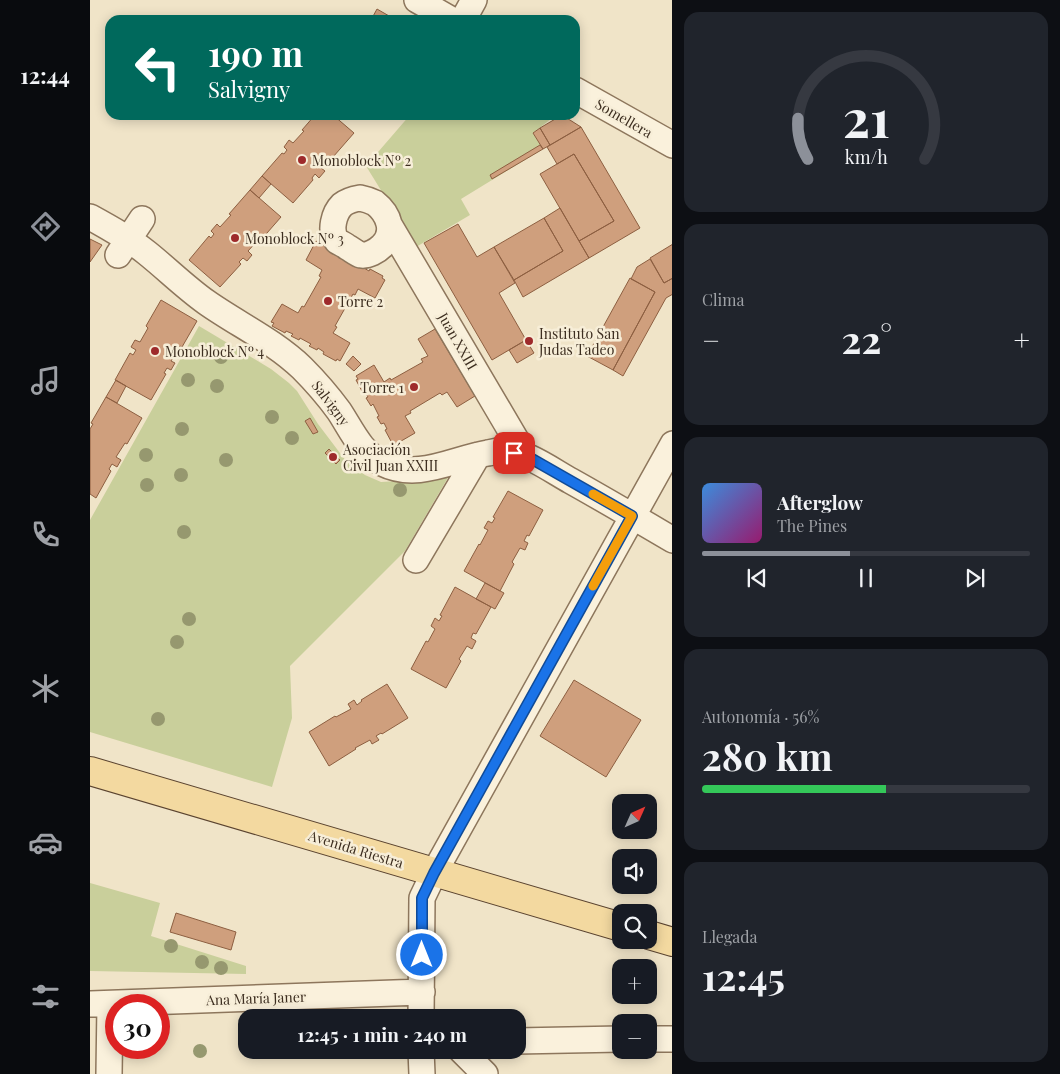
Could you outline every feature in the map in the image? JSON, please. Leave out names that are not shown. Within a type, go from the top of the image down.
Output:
[{"type":"main road","name":"Avenida Riestra","points":[[90,771],[612,924]]},
{"type":"main road","points":[[657,937],[672,942]]},
{"type":"street","points":[[417,0],[443,15]]},
{"type":"street","points":[[466,15],[474,0]]},
{"type":"street","name":"Somellera","points":[[580,93],[672,145]]},
{"type":"street","points":[[370,254],[385,244],[390,226],[384,213],[374,203],[360,198],[351,200],[343,205],[337,213],[334,222],[337,240],[360,255],[383,256],[398,261],[420,278]]},
{"type":"street","name":"Salvigny","points":[[90,217],[123,247],[147,253],[206,302],[278,349],[300,366],[322,389],[360,444],[380,462],[398,469],[414,471],[478,455],[503,451],[525,455],[672,540]]},
{"type":"street","points":[[123,247],[142,219]]},
{"type":"street","name":"Juan XXIII","points":[[390,226],[525,455]]},
{"type":"street","points":[[422,1009],[422,898],[434,873],[672,444]]},
{"type":"street","points":[[416,560],[478,455]]},
{"type":"street","name":"Ana María Janer","points":[[100,1004],[422,992]]},
{"type":"street","points":[[100,1004],[109,1074]]},
{"type":"street","points":[[526,1041],[612,1039]]},
{"type":"street","points":[[657,1039],[672,1039]]},
{"type":"street","points":[[421,1059],[422,1074]]},
{"type":"street","points":[[470,1059],[485,1074]]},
{"type":"green space","points":[[406,120],[550,120],[533,133],[543,149],[461,199],[470,215],[416,247],[366,166]]},
{"type":"green space","points":[[199,326],[271,369],[289,383],[297,391],[318,424],[346,461],[365,475],[381,482],[414,480],[453,469],[405,551],[290,666],[292,718],[272,787],[90,732],[90,520]]},
{"type":"green space","points":[[90,883],[160,903],[151,936],[246,966],[246,974],[90,971]]},
{"type":"building","points":[[377,9],[387,15],[374,15]]},
{"type":"building","name":"Monoblock Nº 2","points":[[311,120],[339,120],[354,133],[321,168],[325,171],[319,178],[315,174],[312,178],[313,180],[293,203],[262,176],[282,153],[284,154],[287,150],[284,147],[289,140],[293,143],[304,131],[302,130]]},
{"type":"building","points":[[554,120],[570,120],[581,127],[550,145],[540,128]]},
{"type":"building","points":[[581,127],[640,228],[589,258],[579,241],[614,221],[574,154],[557,164],[547,147]]},
{"type":"building","points":[[540,128],[550,145],[543,149],[533,133]]},
{"type":"building","points":[[540,145],[543,149],[492,179],[490,175]]},
{"type":"building","points":[[574,154],[614,221],[579,241],[540,174]]},
{"type":"building","points":[[262,176],[271,184],[259,198],[250,190]]},
{"type":"building","name":"Monoblock Nº 3","points":[[250,190],[281,217],[260,241],[259,239],[248,251],[252,255],[247,261],[243,258],[239,262],[241,264],[220,287],[189,260],[209,236],[211,238],[214,234],[211,231],[217,224],[220,227]]},
{"type":"building","points":[[560,208],[589,258],[523,297],[514,280],[563,251],[544,218]]},
{"type":"building","points":[[544,218],[563,251],[514,280],[494,247]]},
{"type":"building","points":[[458,224],[477,257],[494,247],[515,283],[499,293],[526,340],[492,360],[424,243]]},
{"type":"building","points":[[90,239],[102,245],[90,262]]},
{"type":"building","name":"Torre 2","points":[[316,241],[319,243],[320,241],[365,266],[364,268],[369,271],[370,269],[383,276],[382,278],[385,280],[375,298],[358,289],[355,295],[353,294],[335,326],[337,327],[333,333],[350,343],[340,361],[337,359],[336,361],[323,354],[324,352],[318,348],[317,350],[309,346],[311,344],[300,338],[299,340],[291,336],[293,334],[286,331],[285,333],[272,326],[274,323],[271,322],[282,304],[298,313],[302,306],[304,307],[321,277],[319,276],[322,270],[306,260]]},
{"type":"building","points":[[672,245],[672,279],[664,283],[650,258]]},
{"type":"building","points":[[650,259],[664,283],[672,279],[672,295],[666,298],[623,376],[613,370],[655,292],[631,279],[637,267]]},
{"type":"building","points":[[630,278],[655,292],[613,370],[587,356]]},
{"type":"building","name":"Monoblock Nº 4","points":[[161,300],[197,321],[182,347],[180,346],[171,361],[175,363],[171,370],[167,368],[164,373],[166,374],[151,400],[115,380],[130,353],[133,355],[136,350],[131,347],[135,340],[140,342],[148,328],[146,326]]},
{"type":"building","name":"Torre 1","points":[[435,329],[475,396],[457,407],[447,392],[442,395],[440,393],[405,416],[415,433],[396,444],[394,441],[392,443],[385,430],[387,429],[384,423],[381,424],[373,404],[371,406],[366,398],[368,397],[365,392],[363,393],[356,380],[358,379],[356,376],[374,365],[384,382],[423,362],[421,359],[428,356],[418,339]]},
{"type":"building","points":[[526,340],[534,353],[517,363],[509,350]]},
{"type":"building","points":[[353,356],[361,364],[354,371],[346,364]]},
{"type":"building","points":[[116,380],[126,386],[117,403],[106,397]]},
{"type":"building","points":[[106,397],[142,418],[127,444],[125,443],[116,457],[121,460],[117,467],[112,464],[109,469],[111,471],[96,498],[90,494],[90,429],[93,424],[91,423]]},
{"type":"building","name":"Asociación Civil Juan XXIII","points":[[310,418],[318,432],[313,434],[305,421]]},
{"type":"building","name":"Asociación Civil Juan XXIII","points":[[329,449],[340,460],[336,464],[325,453]]},
{"type":"building","points":[[508,491],[543,510],[529,536],[527,535],[524,541],[528,543],[525,550],[520,548],[512,562],[514,564],[500,591],[464,571],[488,530],[484,528],[488,521],[492,523],[495,518],[493,517]]},
{"type":"building","points":[[485,583],[504,593],[495,609],[476,599]]},
{"type":"building","points":[[455,587],[491,607],[476,634],[473,633],[471,638],[476,641],[472,649],[467,646],[446,688],[411,669],[426,641],[428,642],[435,629],[431,626],[435,618],[439,621],[442,616],[440,615]]},
{"type":"building","points":[[574,680],[641,720],[606,777],[540,736]]},
{"type":"building","points":[[387,684],[408,718],[376,736],[379,740],[372,744],[370,740],[329,766],[309,732],[335,716],[351,709],[348,704],[354,700],[357,705],[361,700]]},
{"type":"building","points":[[176,913],[236,932],[231,950],[170,932]]},
{"type":"slow traffic","points":[[593,494],[632,516],[593,586]]},
{"type":"place","name":"Monoblock Nº 2","points":[[302,160]]},
{"type":"place","name":"Monoblock Nº 3","points":[[235,238]]},
{"type":"place","name":"Torre 2","points":[[328,301]]},
{"type":"place","name":"Instituto San Judas Tadeo","points":[[529,341]]},
{"type":"place","name":"Monoblock Nº 4","points":[[155,351]]},
{"type":"place","name":"Torre 1","points":[[414,387]]},
{"type":"place","name":"Asociación Civil Juan XXIII","points":[[333,457]]},
{"type":"route","points":[[422,955],[422,898],[434,873],[632,516],[525,455],[514,453]]}]
